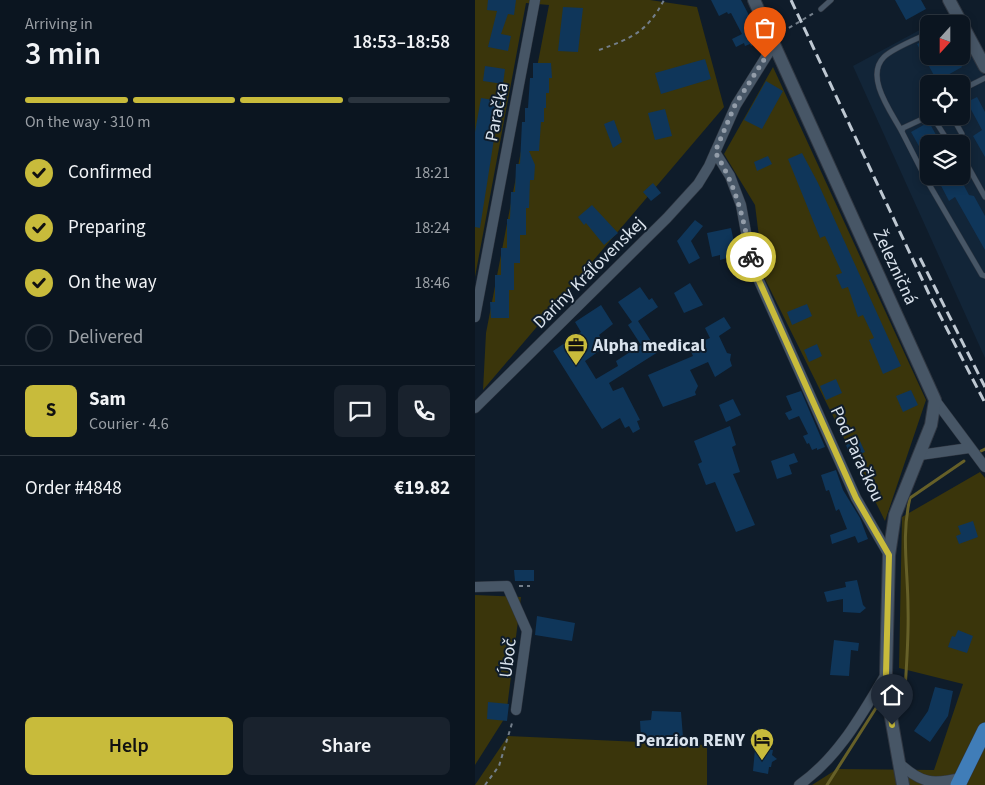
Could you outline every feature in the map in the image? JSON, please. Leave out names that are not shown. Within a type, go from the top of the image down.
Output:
[{"type":"main road","points":[[961,781],[985,730]]},
{"type":"street","name":"Paračka","points":[[475,317],[535,0]]},
{"type":"street","name":"Železničná","points":[[754,0],[935,400]]},
{"type":"street","points":[[949,0],[985,67]]},
{"type":"street","name":"Dariny Kráľovenskej","points":[[475,408],[667,218],[698,184],[715,152],[735,105],[773,41]]},
{"type":"street","name":"Pod Paračkou","points":[[715,152],[730,176],[741,205],[752,265],[856,498],[889,555]]},
{"type":"street","points":[[935,400],[985,467]]},
{"type":"street","points":[[903,785],[886,674],[889,555],[895,514],[931,425],[935,400]]},
{"type":"street","points":[[920,455],[969,448]]},
{"type":"street","name":"Úboč","points":[[475,586],[507,586],[527,631],[516,710]]},
{"type":"street","points":[[799,785],[825,764],[855,726],[886,674]]},
{"type":"street","points":[[898,762],[915,778],[931,785],[961,781]]},
{"type":"lane","points":[[821,9],[831,0]]},
{"type":"lane","points":[[920,38],[885,56],[879,65],[879,88],[935,195],[982,275],[985,276]]},
{"type":"lane","points":[[970,86],[985,78]]},
{"type":"lane","points":[[902,132],[903,128],[920,120]]},
{"type":"lane","points":[[970,170],[985,196]]},
{"type":"path","points":[[599,50],[632,38],[655,18],[664,0]]},
{"type":"path","points":[[773,41],[821,9]]},
{"type":"path","points":[[485,785],[499,766],[516,710]]},
{"type":"shaded area","points":[[475,0],[650,0],[697,7],[724,107],[483,390],[486,333],[549,5],[526,3],[475,277]]},
{"type":"shaded area","points":[[920,30],[920,65],[970,65],[970,50],[985,77],[985,358],[853,66]]},
{"type":"shaded area","points":[[773,67],[926,400],[885,521],[764,277],[755,205],[724,154]]},
{"type":"shaded area","points":[[980,472],[985,478],[985,785],[812,785],[837,769],[934,770],[963,684],[899,668],[902,517]]},
{"type":"shaded area","points":[[475,595],[521,597],[506,716],[475,765]]},
{"type":"shaded area","points":[[508,736],[707,745],[707,785],[475,785]]},
{"type":"building","points":[[488,0],[516,0],[514,15],[508,14],[501,34],[511,36],[508,51],[488,47],[497,11],[487,10]]},
{"type":"building","points":[[711,0],[741,0],[762,40],[751,46],[750,44],[745,46],[744,43],[736,47],[732,39],[742,34],[731,13],[728,14],[727,12],[719,16]]},
{"type":"building","points":[[895,0],[921,0],[926,9],[906,20]]},
{"type":"building","points":[[563,7],[583,8],[578,52],[558,51]]},
{"type":"building","points":[[705,59],[711,79],[661,94],[655,73]]},
{"type":"building","points":[[533,63],[551,63],[552,78],[549,78],[549,93],[546,93],[546,108],[544,108],[544,122],[541,122],[539,151],[529,151],[535,165],[534,180],[530,180],[529,208],[526,208],[526,235],[520,235],[520,263],[514,263],[514,290],[509,290],[509,318],[491,318],[490,302],[495,302],[495,275],[501,275],[501,248],[507,248],[507,219],[510,219],[511,192],[515,192],[516,164],[520,164],[522,122],[525,122],[525,108],[528,108],[530,78],[533,78]]},
{"type":"building","points":[[928,65],[961,65],[962,67],[948,75],[934,75]]},
{"type":"building","points":[[485,66],[505,69],[503,84],[483,81]]},
{"type":"building","points":[[766,81],[783,91],[762,129],[744,120]]},
{"type":"building","points":[[977,97],[985,112],[985,157],[973,136],[982,130],[970,108],[970,100]]},
{"type":"building","points":[[481,98],[500,101],[480,228],[475,227],[475,132]]},
{"type":"building","points":[[665,109],[672,136],[655,140],[648,113]]},
{"type":"building","points":[[614,120],[622,142],[613,148],[604,124]]},
{"type":"building","points":[[924,125],[931,125],[936,135],[920,135],[920,148],[911,132]]},
{"type":"building","points":[[802,153],[818,183],[901,366],[883,374],[869,340],[874,338],[863,315],[858,317],[848,287],[842,289],[836,275],[842,273],[825,236],[820,238],[788,159]]},
{"type":"building","points":[[768,156],[772,164],[757,171],[754,162]]},
{"type":"building","points":[[653,183],[661,193],[651,201],[643,192]]},
{"type":"building","points":[[941,185],[964,185],[969,195],[974,196],[985,216],[985,250],[955,197],[949,201]]},
{"type":"building","points":[[592,205],[618,233],[604,245],[586,223],[584,225],[578,217]]},
{"type":"building","points":[[695,220],[703,226],[691,241],[700,258],[689,264],[677,241]]},
{"type":"building","points":[[731,228],[736,252],[739,252],[743,266],[729,269],[727,258],[720,260],[720,255],[712,257],[707,233]]},
{"type":"building","points":[[690,283],[703,305],[684,313],[674,293]]},
{"type":"building","points":[[640,287],[649,300],[652,298],[658,307],[638,321],[658,352],[609,383],[613,391],[623,387],[640,420],[637,421],[640,429],[633,433],[629,426],[625,428],[620,418],[602,429],[553,351],[581,332],[575,322],[601,305],[613,324],[599,335],[606,346],[585,361],[596,379],[618,366],[616,361],[641,345],[628,325],[632,322],[618,302]]},
{"type":"building","points":[[807,304],[812,316],[792,325],[787,312]]},
{"type":"building","points":[[724,317],[731,328],[719,336],[727,353],[731,354],[732,366],[715,377],[708,362],[690,370],[698,386],[695,392],[696,395],[663,407],[648,375],[693,356],[689,347],[710,338],[705,328]]},
{"type":"building","points":[[817,344],[822,356],[809,362],[804,350]]},
{"type":"building","points":[[836,379],[842,393],[826,400],[820,386]]},
{"type":"building","points":[[911,390],[918,405],[903,412],[896,396]]},
{"type":"building","points":[[801,391],[825,447],[817,450],[817,448],[812,450],[809,443],[807,444],[803,436],[808,434],[799,416],[789,420],[785,413],[792,410],[786,396]]},
{"type":"building","points":[[733,399],[741,415],[726,422],[719,405]]},
{"type":"building","points":[[730,426],[736,445],[732,447],[740,472],[733,474],[755,525],[736,532],[715,482],[706,485],[698,464],[702,462],[694,441]]},
{"type":"building","points":[[859,439],[865,452],[851,458],[846,445]]},
{"type":"building","points":[[794,453],[798,462],[789,465],[792,474],[777,479],[771,461]]},
{"type":"building","points":[[836,470],[843,490],[860,518],[868,539],[858,543],[855,536],[832,544],[830,535],[847,529],[839,509],[836,511],[829,490],[826,491],[821,475]]},
{"type":"building","points":[[973,521],[978,537],[959,544],[956,536],[961,534],[958,526]]},
{"type":"building","points":[[514,570],[534,570],[534,581],[515,581]]},
{"type":"building","points":[[857,580],[863,605],[866,608],[860,613],[843,612],[843,599],[827,602],[824,592],[846,587],[845,582]]},
{"type":"building","points":[[537,616],[575,623],[572,641],[535,635]]},
{"type":"building","points":[[958,630],[973,636],[967,653],[948,647],[952,636],[955,637]]},
{"type":"building","points":[[834,640],[859,643],[858,651],[851,650],[849,676],[830,675]]},
{"type":"building","points":[[935,687],[953,691],[948,716],[930,742],[914,731],[928,711]]},
{"type":"building","points":[[488,702],[509,704],[507,721],[487,719]]},
{"type":"building","points":[[652,711],[681,712],[683,737],[641,737],[640,721],[651,720]]},
{"type":"building","points":[[755,749],[773,750],[772,755],[777,759],[769,767],[768,774],[753,771]]},
{"type":"waterway","points":[[981,451],[985,449]]},
{"type":"waterway","points":[[893,705],[904,704],[908,620],[905,539],[910,498],[964,461]]},
{"type":"waterway","points":[[827,785],[876,708],[886,706]]},
{"type":"railway","points":[[791,0],[929,294],[985,403]]},
{"type":"railway","points":[[920,258],[985,387]]},
{"type":"way so far","points":[[751,257],[741,205],[730,176],[715,152],[735,105],[765,58]]},
{"type":"place","name":"Alpha medical","points":[[576,366]]},
{"type":"place","name":"Penzion RENY","points":[[762,761]]},
{"type":"route","points":[[751,257],[752,265],[856,498],[889,555],[886,674],[892,725]]}]
